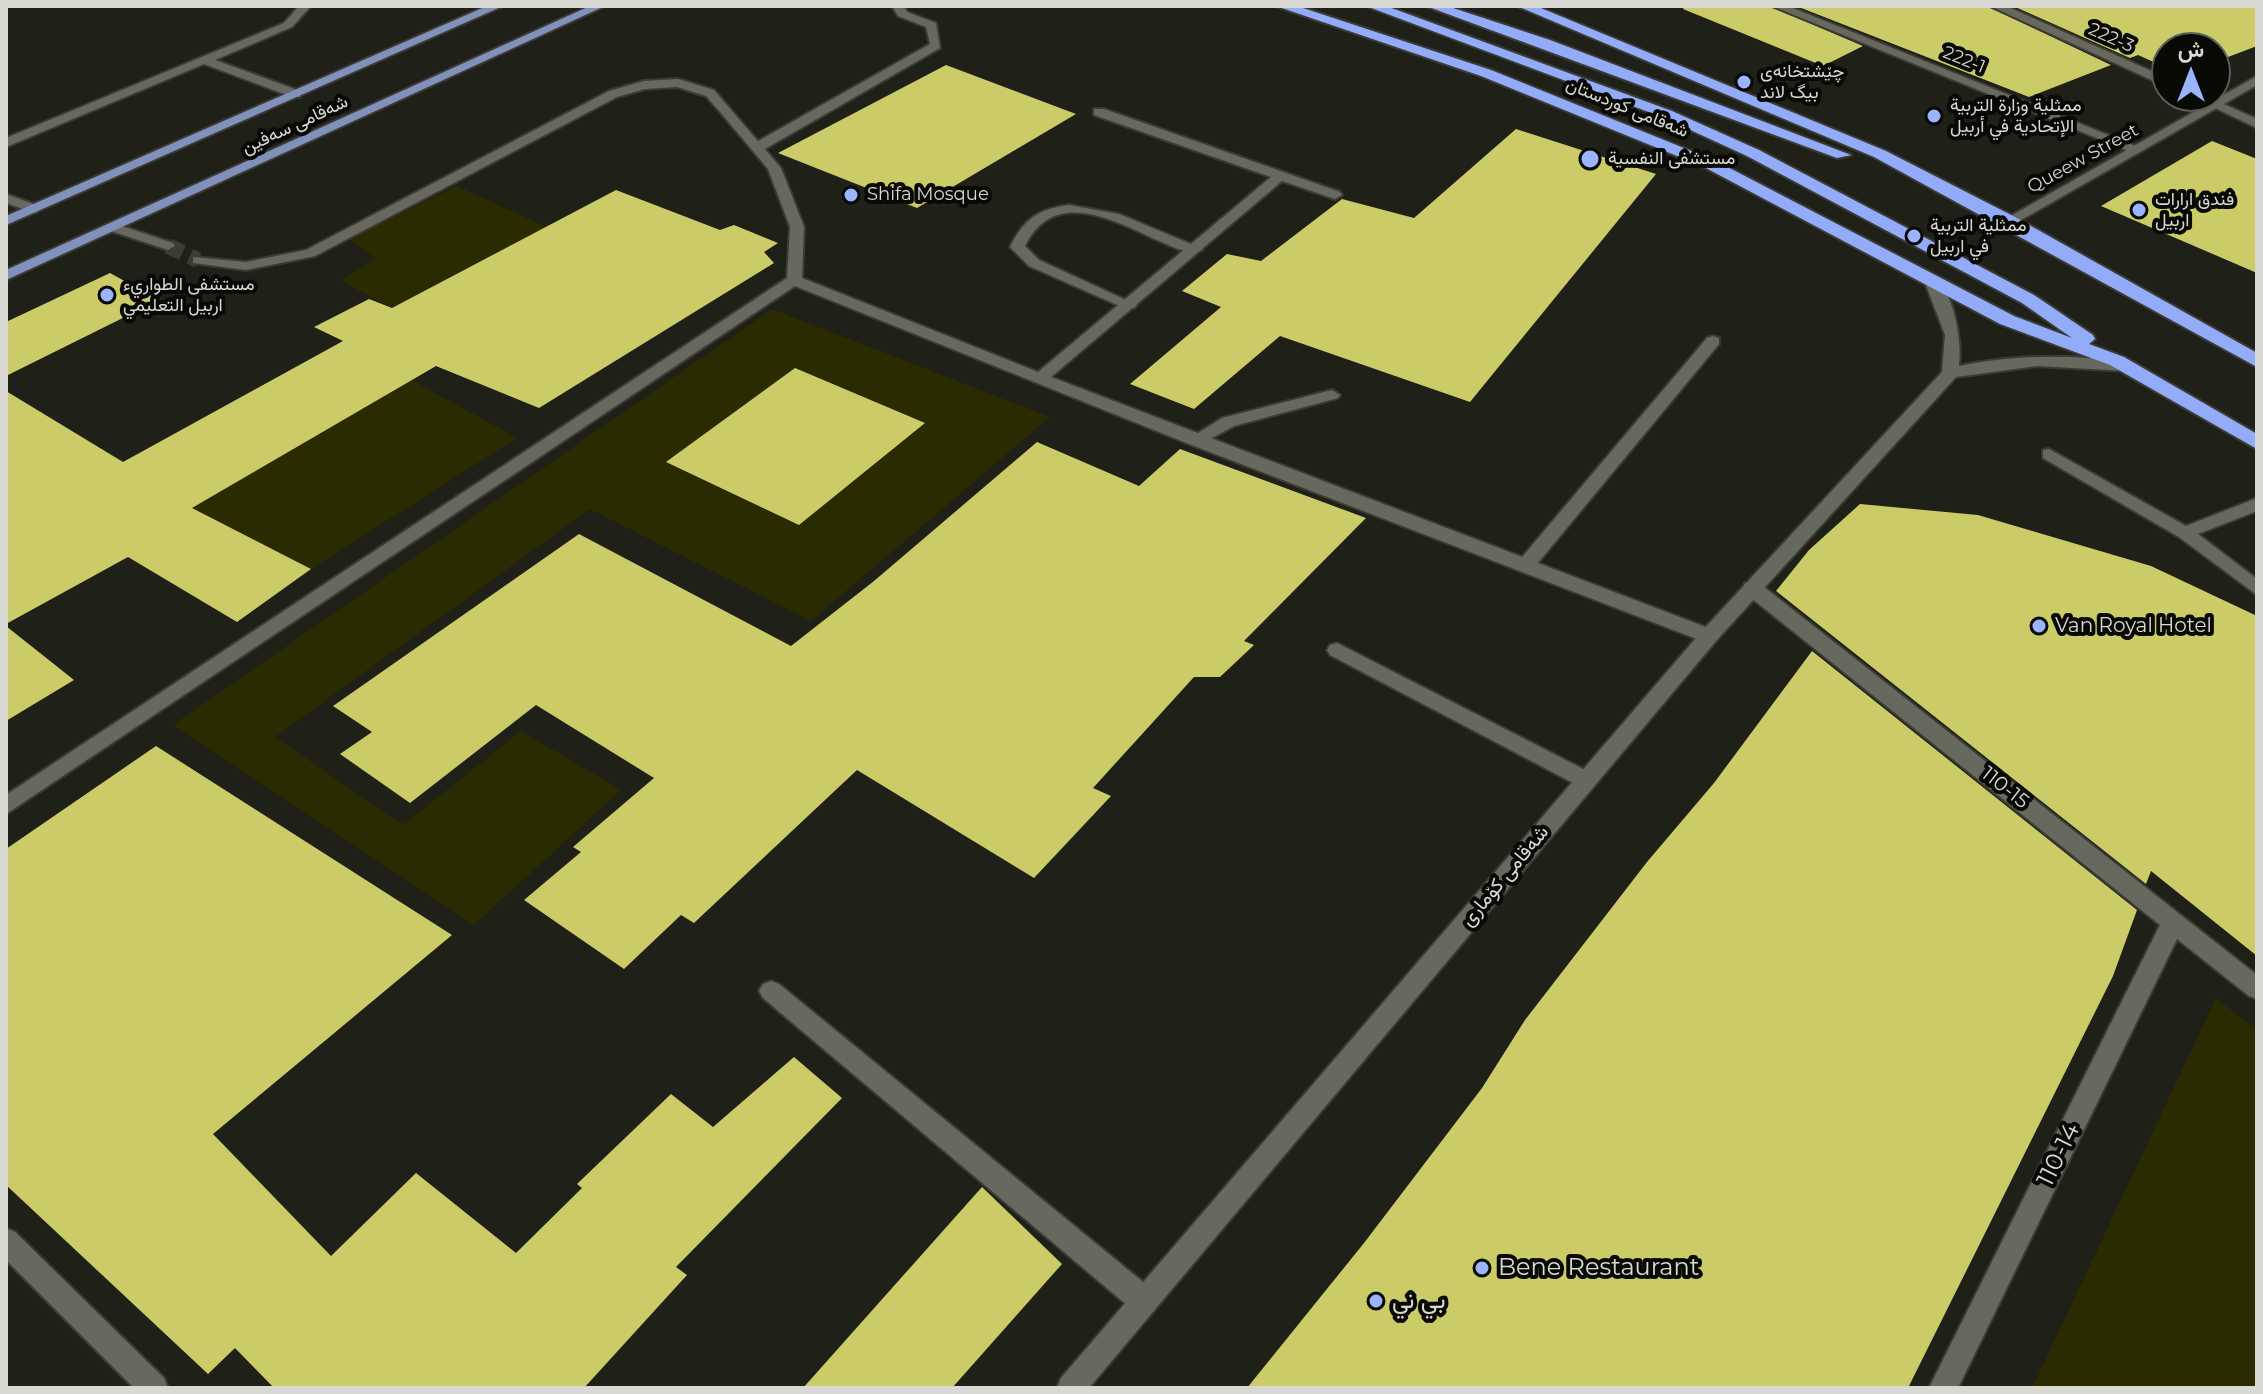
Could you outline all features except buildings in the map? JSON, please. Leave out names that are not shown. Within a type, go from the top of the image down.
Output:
[{"type":"highway","name":"شەقامی کوردستان","points":[[1283,6],[1486,73],[1643,135],[1710,164],[2007,320],[2121,363]]},
{"type":"highway","name":"شەقامی کوردستان","points":[[1373,6],[1667,114],[1753,153],[2028,299],[2121,363],[2257,443]]},
{"type":"highway","name":"شەقامی کوردستان","points":[[1433,6],[1545,43],[1974,202]]},
{"type":"highway","name":"شەقامی کوردستان","points":[[1524,6],[1880,154],[2009,221],[2257,361]]},
{"type":"main road","name":"شەقامی سەفین","points":[[6,221],[497,6]]},
{"type":"main road","name":"شەقامی سەفین","points":[[6,276],[599,6]]},
{"type":"street","points":[[6,143],[288,25],[305,6]]},
{"type":"street","points":[[758,147],[936,45],[932,25],[902,14],[898,6]]},
{"type":"street","name":"222-1","points":[[1778,6],[2136,149]]},
{"type":"street","name":"222-3","points":[[1996,6],[2151,76]]},
{"type":"street","points":[[204,60],[296,94]]},
{"type":"street","name":"Queew Street","points":[[2231,96],[2257,80]]},
{"type":"street","points":[[198,260],[246,266],[310,253],[613,94],[644,85],[678,83],[710,93],[774,168],[797,227],[794,280]]},
{"type":"street","points":[[1099,112],[1335,195]]},
{"type":"street","name":"Queew Street","points":[[2009,221],[2204,112]]},
{"type":"street","points":[[2231,112],[2257,124]]},
{"type":"street","points":[[1040,378],[1280,176]]},
{"type":"street","points":[[6,198],[34,209]]},
{"type":"street","points":[[1129,305],[1034,263],[1017,247],[1032,221],[1055,209],[1097,212],[1196,249]]},
{"type":"street","points":[[113,227],[168,246]]},
{"type":"street","points":[[794,280],[1195,440],[1709,636]]},
{"type":"street","points":[[6,806],[794,280]]},
{"type":"street","points":[[1931,280],[1952,327],[1956,349],[1950,373],[1997,361],[2037,359],[2121,363]]},
{"type":"street","points":[[1525,566],[1713,341]]},
{"type":"street","name":"شەقامی کۆماری","points":[[1071,1388],[1709,636],[1950,373]]},
{"type":"street","points":[[1195,440],[1228,422],[1332,395]]},
{"type":"street","points":[[2049,454],[2185,533],[2257,589]]},
{"type":"street","points":[[2185,533],[2257,504]]},
{"type":"street","name":"110-15","points":[[1752,588],[2257,989]]},
{"type":"street","points":[[1337,650],[1586,780]]},
{"type":"street","name":"110-14","points":[[1943,1388],[2174,921]]},
{"type":"street","points":[[771,991],[1144,1301]]},
{"type":"street","points":[[6,1241],[154,1388]]},
{"type":"shaded area","points":[[457,186],[547,227],[392,308],[341,281],[375,258],[349,239]]},
{"type":"shaded area","points":[[772,309],[1050,417],[811,621],[590,509],[275,737],[403,825],[521,731],[621,790],[474,925],[173,725]]},
{"type":"shaded area","points":[[412,380],[517,438],[311,569],[192,508]]},
{"type":"shaded area","points":[[2216,998],[2257,1030],[2257,1388],[2032,1388]]},
{"type":"tunnel","points":[[168,246],[198,260]]},
{"type":"place","name":"چێشتخانەی بیگ لاند","points":[[1744,82]]},
{"type":"place","name":"ممثلية وزارة التربية الإتحادية في أربيل","points":[[1934,116]]},
{"type":"place","name":"مستشفى النفسية","points":[[1590,159]]},
{"type":"place","name":"Shifa Mosque","points":[[851,195]]},
{"type":"place","name":"فندق ارارات اربيل","points":[[2139,210]]},
{"type":"place","name":"ممثلية التربية في اربيل","points":[[1914,236]]},
{"type":"place","name":"مستشفى الطواريء اربيل التعليمي","points":[[107,295]]},
{"type":"place","name":"Van Royal Hotel","points":[[2039,626]]},
{"type":"place","name":"Bene Restaurant","points":[[1482,1268]]},
{"type":"place","name":"بي ني","points":[[1376,1301]]}]
